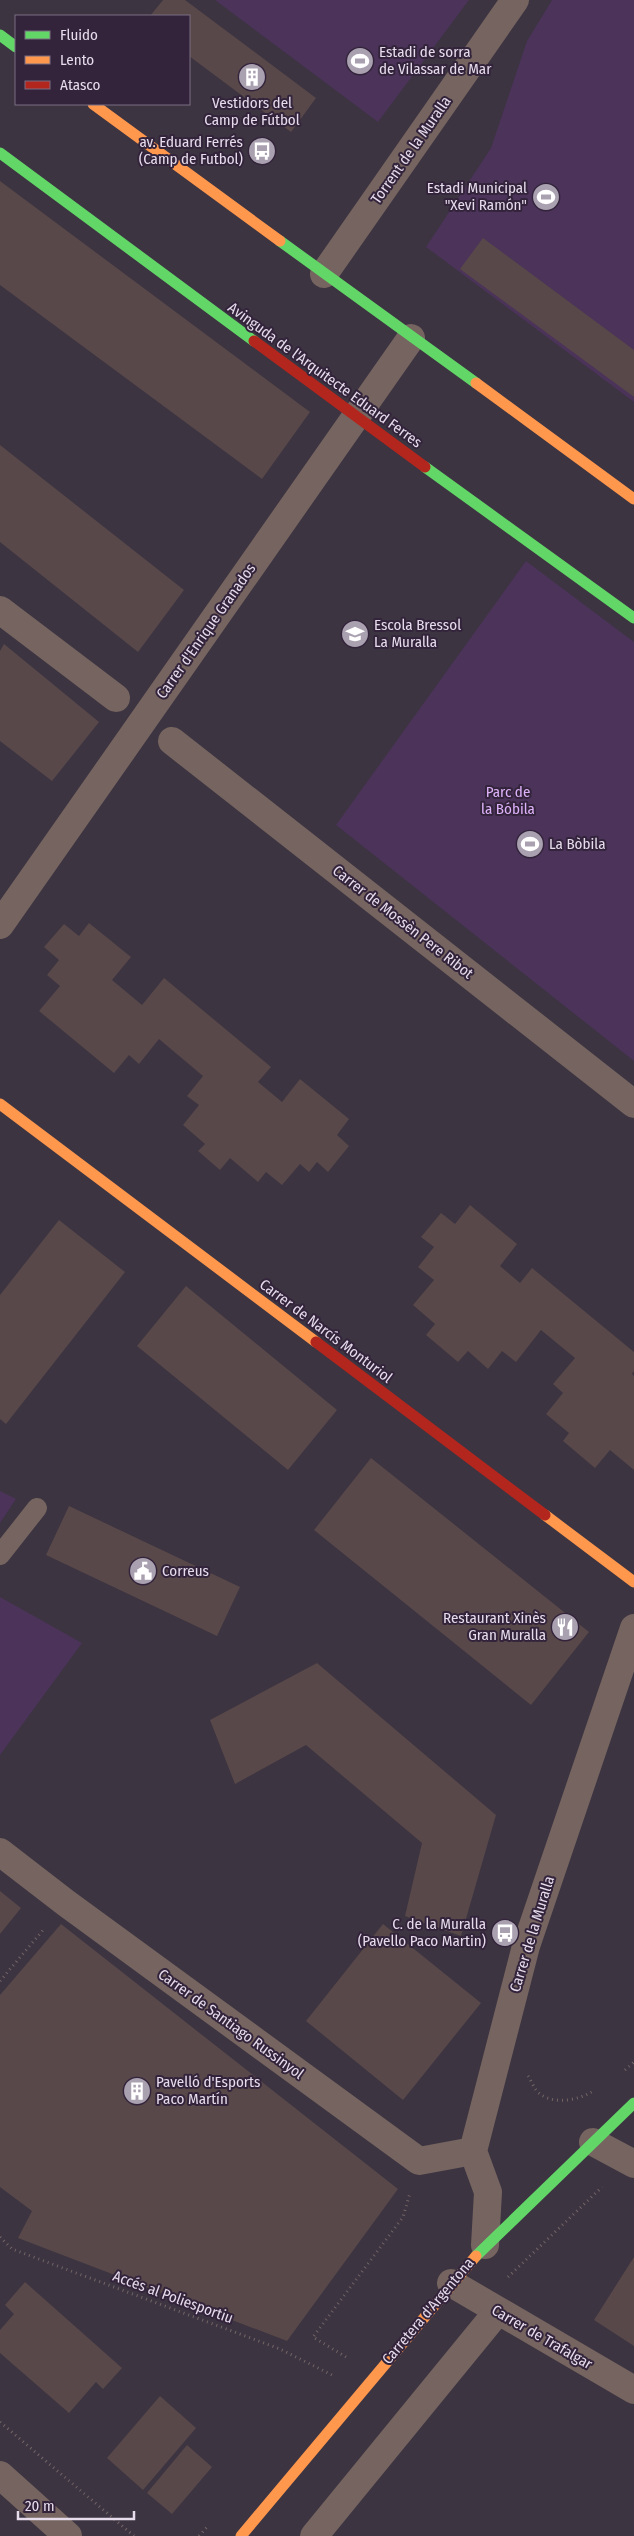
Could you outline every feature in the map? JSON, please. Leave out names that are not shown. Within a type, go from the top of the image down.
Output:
[{"type":"street","name":"Torrent de la Muralla","points":[[324,274],[515,0]]},
{"type":"street","points":[[0,35],[15,46]]},
{"type":"street","points":[[94,105],[634,499]]},
{"type":"street","name":"Avinguda de l'Arquitecte Eduard Ferres","points":[[0,153],[356,417],[634,618]]},
{"type":"street","name":"Carrer d'Enrique Granados","points":[[0,925],[411,338]]},
{"type":"street","points":[[0,610],[116,698]]},
{"type":"street","name":"Carrer de Mossèn Pere Ribot","points":[[172,741],[634,1104]]},
{"type":"street","name":"Carrer de Narcís Monturiol","points":[[0,1104],[634,1582]]},
{"type":"street","name":"Carrer de la Muralla","points":[[473,2151],[526,1946],[634,1628]]},
{"type":"street","name":"Carrer de Santiago Russinyol","points":[[0,1852],[66,1903],[419,2161],[473,2151]]},
{"type":"street","name":"Carretera d'Argentona","points":[[241,2536],[485,2244],[634,2103]]},
{"type":"street","points":[[593,2142],[634,2164]]},
{"type":"street","points":[[473,2151],[488,2192],[485,2244]]},
{"type":"street","name":"Carrer de Trafalgar","points":[[451,2284],[634,2390]]},
{"type":"street","points":[[314,2536],[498,2311]]},
{"type":"street","points":[[0,2474],[68,2536]]},
{"type":"lane","points":[[0,1555],[37,1508]]},
{"type":"path","points":[[0,1981],[66,1903]]},
{"type":"path","points":[[621,2074],[634,2062]]},
{"type":"path","points":[[526,2072],[537,2092],[559,2102],[588,2095],[596,2090]]},
{"type":"path","points":[[351,2360],[313,2337],[403,2218]]},
{"type":"path","name":"Accés al Poliesportiu","points":[[0,2237],[12,2249],[280,2349],[340,2379]]},
{"type":"path","points":[[0,2422],[134,2536]]},
{"type":"green space","name":"Estadi de sorra de Vilassar de Mar","points":[[215,0],[469,0],[378,122]]},
{"type":"green space","name":"Estadi Municipal \"Xevi Ramón\"","points":[[552,0],[634,0],[634,402],[426,247],[491,148],[527,41]]},
{"type":"green space","name":"Parc de la Bóbila","points":[[526,561],[634,642],[634,1061],[336,825]]},
{"type":"green space","points":[[0,1491],[16,1499],[0,1523]]},
{"type":"green space","points":[[0,1597],[82,1643],[0,1755]]},
{"type":"building","name":"Vestidors del Camp de Fútbol","points":[[163,0],[185,0],[316,98],[291,132],[190,57],[190,15],[151,15]]},
{"type":"building","points":[[0,181],[310,412],[262,479],[0,285]]},
{"type":"building","points":[[483,238],[634,350],[634,397],[460,269]]},
{"type":"building","points":[[0,445],[184,590],[138,652],[0,542]]},
{"type":"building","points":[[4,644],[99,722],[52,781],[0,741],[0,651]]},
{"type":"building","points":[[89,923],[131,957],[112,980],[142,1005],[164,978],[271,1067],[258,1082],[282,1102],[300,1079],[349,1119],[337,1135],[349,1146],[328,1172],[317,1162],[309,1172],[300,1164],[282,1185],[266,1172],[258,1182],[230,1158],[220,1170],[198,1151],[205,1144],[183,1125],[199,1105],[187,1096],[203,1076],[159,1039],[139,1064],[129,1055],[114,1073],[39,1011],[60,986],[47,975],[59,960],[44,947],[64,924],[79,936]]},
{"type":"building","points":[[470,1205],[517,1244],[500,1266],[520,1283],[532,1268],[634,1352],[634,1371],[632,1374],[634,1376],[634,1470],[610,1450],[595,1468],[563,1441],[569,1433],[546,1414],[563,1393],[553,1384],[575,1358],[541,1330],[516,1362],[502,1351],[488,1369],[468,1351],[458,1362],[426,1335],[435,1324],[413,1305],[434,1280],[418,1267],[434,1247],[421,1237],[441,1213],[455,1224]]},
{"type":"building","points":[[59,1220],[125,1272],[6,1424],[0,1419],[0,1295]]},
{"type":"building","points":[[186,1286],[337,1410],[288,1470],[137,1346]]},
{"type":"building","points":[[371,1458],[589,1632],[531,1705],[314,1530]]},
{"type":"building","name":"Correus","points":[[69,1506],[240,1587],[217,1636],[46,1555]]},
{"type":"building","points":[[317,1663],[496,1815],[461,1936],[405,1916],[422,1843],[306,1745],[235,1784],[210,1720]]},
{"type":"building","points":[[0,1891],[21,1908],[0,1934]]},
{"type":"building","name":"Pavelló d'Esports Paco Martín","points":[[61,1924],[398,2189],[287,2341],[18,2238],[32,2211],[0,2187],[0,1995]]},
{"type":"building","points":[[383,1924],[481,2003],[403,2100],[306,2021]]},
{"type":"building","points":[[634,2257],[634,2346],[594,2320]]},
{"type":"building","points":[[25,2282],[122,2368],[103,2389],[96,2382],[69,2413],[0,2353],[0,2330],[14,2314],[5,2305]]},
{"type":"building","points":[[160,2396],[196,2428],[143,2490],[107,2458]]},
{"type":"building","points":[[187,2445],[212,2467],[172,2514],[147,2493]]},
{"type":"traffic: fast","points":[[0,35],[15,46]]},
{"type":"traffic: fast","points":[[0,153],[254,341]]},
{"type":"traffic: fast","points":[[280,241],[476,383]]},
{"type":"traffic: fast","points":[[425,467],[634,618]]},
{"type":"traffic: fast","points":[[476,2256],[634,2103]]},
{"type":"traffic: slow","points":[[94,105],[280,241]]},
{"type":"traffic: slow","points":[[476,383],[634,499]]},
{"type":"traffic: slow","points":[[0,1104],[316,1342]]},
{"type":"traffic: slow","points":[[545,1515],[634,1582]]},
{"type":"traffic: slow","points":[[241,2536],[476,2256]]},
{"type":"traffic: jam","points":[[254,341],[425,467]]},
{"type":"traffic: jam","points":[[316,1342],[545,1515]]},
{"type":"place","name":"Estadi de sorra de Vilassar de Mar","points":[[360,61]]},
{"type":"place","name":"Vestidors del Camp de Fútbol","points":[[252,77]]},
{"type":"place","name":"av. Eduard Ferrés (Camp de Futbol)","points":[[262,151]]},
{"type":"place","name":"Estadi Municipal \"Xevi Ramón\"","points":[[546,197]]},
{"type":"place","name":"Escola Bressol La Muralla","points":[[355,634]]},
{"type":"place","name":"La Bòbila","points":[[530,844]]},
{"type":"place","name":"Correus","points":[[143,1571]]},
{"type":"place","name":"Restaurant Xinès Gran Muralla","points":[[565,1627]]},
{"type":"place","name":"C. de la Muralla (Pavello Paco Martin)","points":[[505,1933]]},
{"type":"place","name":"Pavelló d'Esports Paco Martín","points":[[137,2091]]}]
